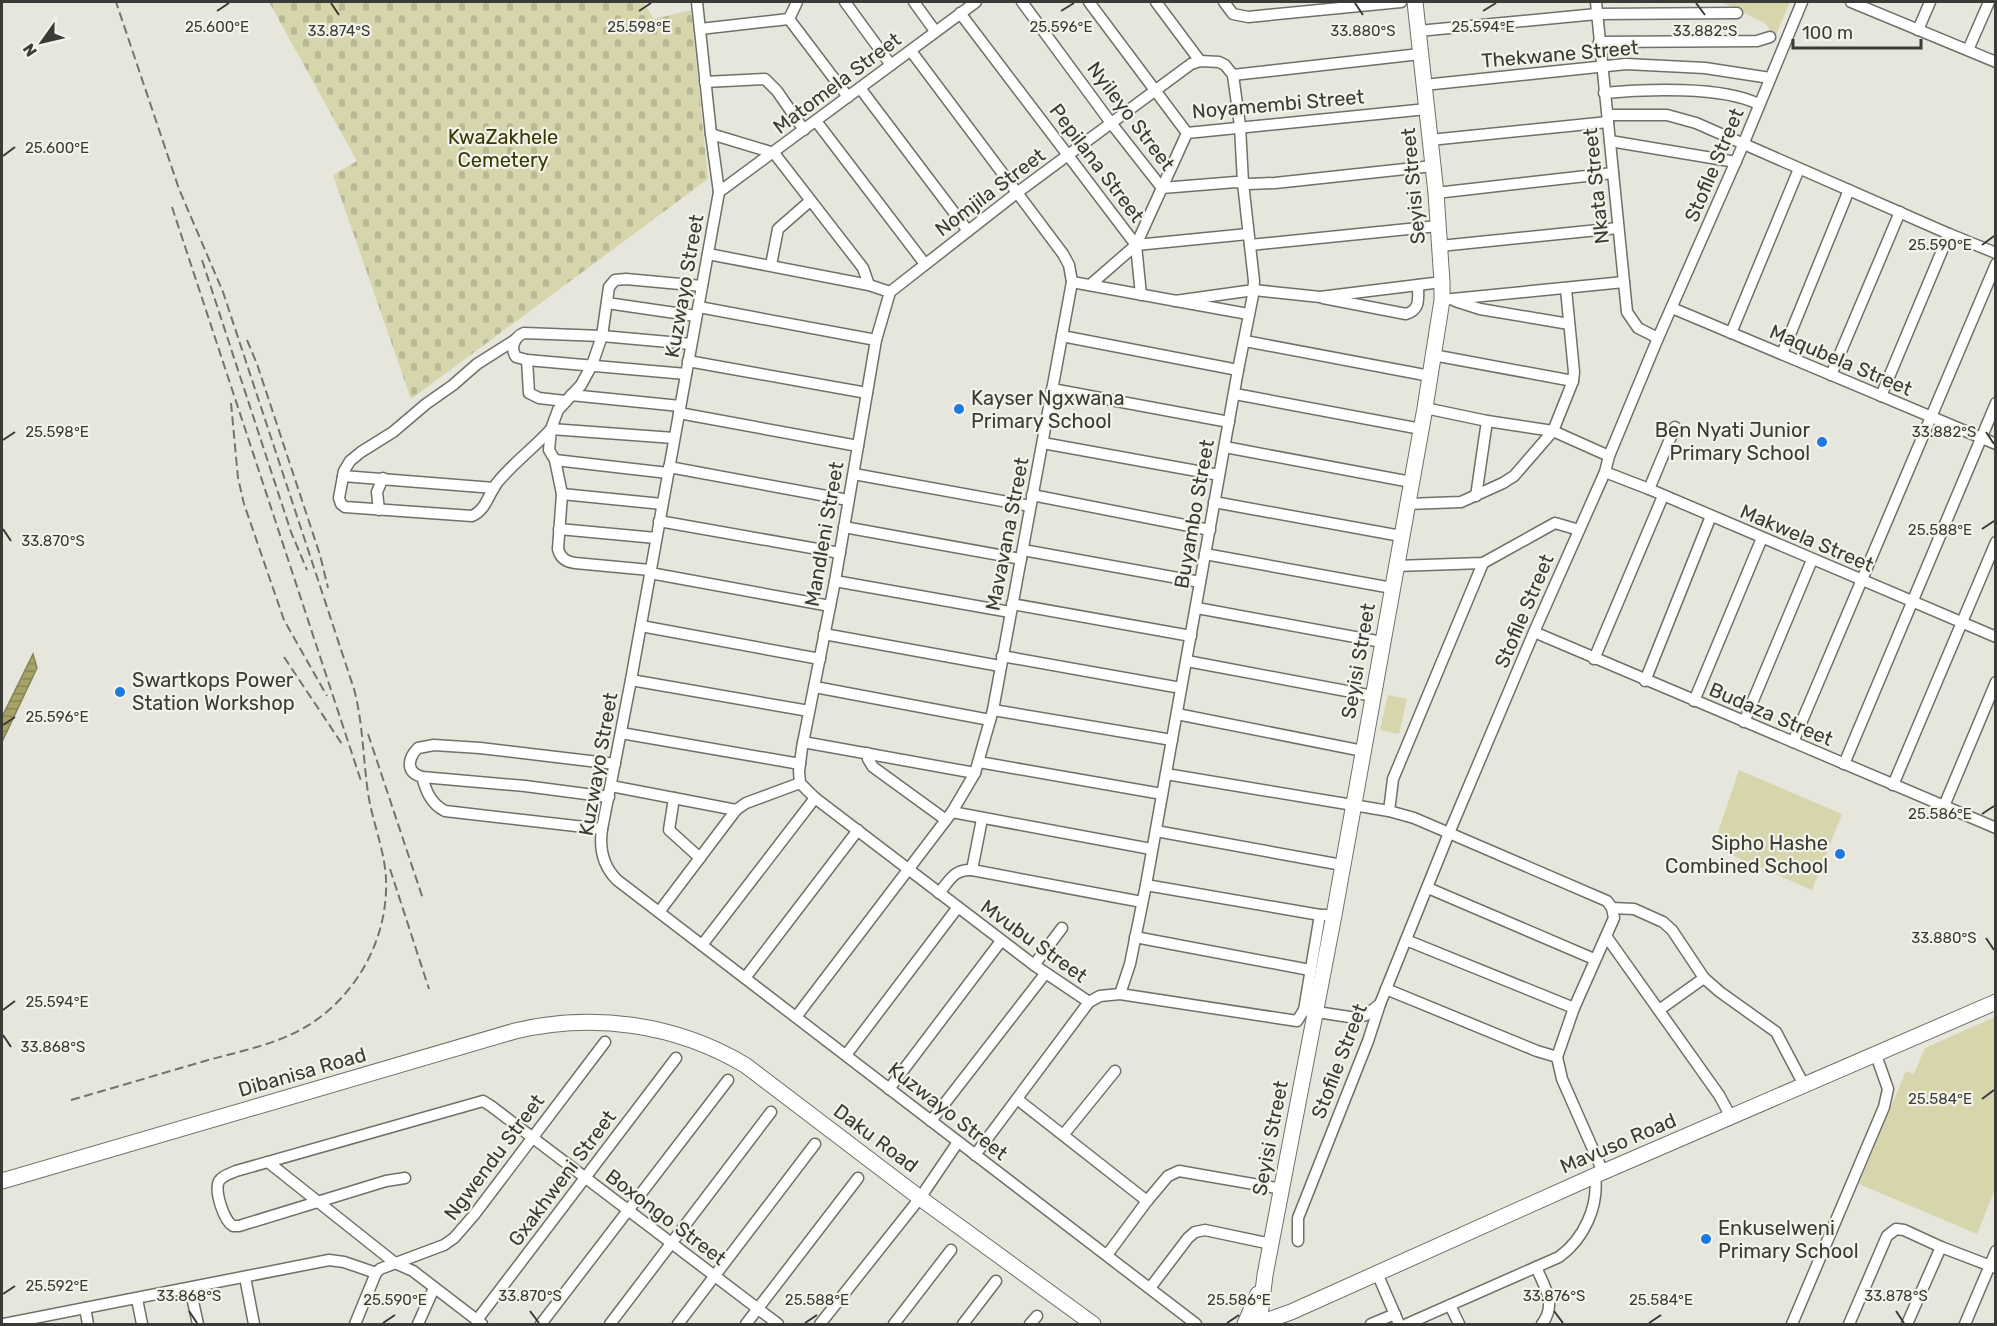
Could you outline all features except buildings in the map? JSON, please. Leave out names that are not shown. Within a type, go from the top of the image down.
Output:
[{"type":"street","name":"Kuzwayo Street","points":[[697,2],[719,192],[603,829],[602,854],[609,871],[617,880],[1196,1324]]},
{"type":"street","points":[[789,19],[797,2]]},
{"type":"street","points":[[845,2],[891,65]]},
{"type":"street","points":[[914,2],[936,31]]},
{"type":"street","name":"Matomela Street","points":[[719,192],[976,2]]},
{"type":"street","name":"Nyileyo Street","points":[[1022,2],[1162,188],[1275,183],[1433,166]]},
{"type":"street","name":"Noyamembi Street","points":[[1089,2],[1187,133],[1427,109]]},
{"type":"street","points":[[1156,2],[1200,61],[1219,62],[1225,65],[1233,75],[1420,54]]},
{"type":"street","points":[[1224,2],[1233,14],[1241,17],[1293,7],[1401,2]]},
{"type":"street","name":"Seyisi Street","points":[[1254,1324],[1263,1291],[1282,1189],[1327,915],[1342,865],[1363,751],[1425,408],[1432,355],[1447,300],[1443,282],[1436,193],[1415,2]]},
{"type":"street","name":"Nkata Street","points":[[1596,2],[1627,312],[1638,328],[1658,338]]},
{"type":"street","name":"Stofile Street","points":[[1298,1241],[1298,1218],[1449,833],[1605,472],[1609,456],[1658,338],[1736,162],[1802,2]]},
{"type":"street","points":[[1851,2],[1869,5],[1918,30],[1995,62]]},
{"type":"street","points":[[1918,30],[1930,2]]},
{"type":"street","points":[[1968,50],[1989,2]]},
{"type":"street","points":[[1418,31],[1597,14],[1737,13]]},
{"type":"street","name":"Pepilana Street","points":[[960,14],[1136,245],[1438,226]]},
{"type":"street","points":[[700,29],[789,19]]},
{"type":"street","points":[[789,19],[848,97]]},
{"type":"street","points":[[1599,42],[1757,41],[1770,37]]},
{"type":"street","name":"Mavavana Street","points":[[796,1017],[949,816],[977,767],[992,715],[1072,282],[1069,265],[1063,254],[911,51]]},
{"type":"street","name":"Nomjila Street","points":[[890,292],[1018,192],[1191,64],[1200,61]]},
{"type":"street","name":"Thekwane Street","points":[[1424,85],[1626,64],[1705,68],[1770,78]]},
{"type":"street","name":"Buyambo Street","points":[[1120,994],[1130,964],[1146,885],[1254,290],[1243,183],[1240,126],[1233,75]]},
{"type":"street","points":[[705,82],[765,79],[804,130]]},
{"type":"street","points":[[860,88],[968,231]]},
{"type":"street","points":[[1604,93],[1698,92],[1734,95],[1758,104]]},
{"type":"street","points":[[1430,140],[1608,118],[1657,115],[1680,117],[1995,253]]},
{"type":"street","points":[[816,121],[925,264]]},
{"type":"street","points":[[1090,285],[1136,245],[1187,133]]},
{"type":"street","points":[[711,134],[774,153],[863,268],[869,285]]},
{"type":"street","points":[[1610,141],[1736,162]]},
{"type":"street","points":[[1731,333],[1799,169]]},
{"type":"street","points":[[1436,193],[1613,173]]},
{"type":"street","points":[[1782,354],[1849,190]]},
{"type":"street","points":[[771,265],[778,229],[810,201]]},
{"type":"street","points":[[1831,375],[1900,212]]},
{"type":"street","points":[[1440,246],[1618,228]]},
{"type":"street","points":[[1881,396],[1949,234]]},
{"type":"street","points":[[1136,245],[1141,295]]},
{"type":"street","points":[[708,254],[869,285],[890,292]]},
{"type":"street","points":[[1793,742],[1995,264]]},
{"type":"street","points":[[702,286],[620,279],[610,284],[602,336],[592,365],[581,385],[558,410],[550,429],[549,450],[555,460],[562,494],[558,549],[566,561],[575,563],[650,572],[830,606]]},
{"type":"street","points":[[1072,282],[1248,314]]},
{"type":"street","points":[[1320,297],[1443,282]]},
{"type":"street","points":[[1447,300],[1566,290],[1624,282]]},
{"type":"street","points":[[1175,301],[1254,290],[1320,297],[1406,314],[1417,307],[1418,285]]},
{"type":"street","points":[[1407,504],[1461,502],[1476,496],[1514,476],[1553,431],[1573,381],[1574,364],[1566,290]]},
{"type":"street","name":"Mandleni Street","points":[[800,783],[803,742],[840,554],[876,340],[890,292]]},
{"type":"street","points":[[1447,300],[1480,309],[1569,324]]},
{"type":"street","points":[[608,303],[698,311],[876,340]]},
{"type":"street","name":"Maqubela Street","points":[[1672,308],[1995,444]]},
{"type":"street","points":[[674,438],[550,429],[510,469],[494,488],[482,509],[472,516],[345,507],[339,498],[347,464],[355,456],[393,432],[477,364],[524,333],[602,336],[691,344]]},
{"type":"street","points":[[1062,336],[1238,369]]},
{"type":"street","points":[[514,340],[514,356],[527,360],[686,374]]},
{"type":"street","points":[[1245,341],[1430,375]]},
{"type":"street","points":[[1432,355],[1573,381]]},
{"type":"street","points":[[527,360],[529,393],[539,398],[568,398],[680,410],[858,446]]},
{"type":"street","points":[[688,361],[867,393]]},
{"type":"street","points":[[1052,389],[1229,422]]},
{"type":"street","points":[[1235,394],[1421,429]]},
{"type":"street","points":[[1844,764],[1995,403]]},
{"type":"street","points":[[1425,408],[1487,421],[1553,431],[1609,456]]},
{"type":"street","points":[[1476,496],[1487,421]]},
{"type":"street","points":[[1649,489],[1674,427]]},
{"type":"street","points":[[1043,443],[1219,475]]},
{"type":"street","points":[[1225,447],[1411,482]]},
{"type":"street","points":[[555,460],[669,470],[848,500]]},
{"type":"street","name":"Makwela Street","points":[[1605,472],[1995,636]]},
{"type":"street","points":[[854,474],[1210,530]]},
{"type":"street","points":[[343,476],[494,488]]},
{"type":"street","points":[[379,510],[377,492],[383,478]]},
{"type":"street","points":[[562,494],[662,504]]},
{"type":"street","points":[[1594,659],[1662,496]]},
{"type":"street","points":[[1214,502],[1401,536]]},
{"type":"street","points":[[1645,681],[1711,516]]},
{"type":"street","points":[[659,521],[840,554]]},
{"type":"street","points":[[1396,566],[1483,563],[1555,523],[1579,530]]},
{"type":"street","points":[[844,527],[1200,582]]},
{"type":"street","points":[[559,528],[656,538]]},
{"type":"street","points":[[1694,701],[1762,538]]},
{"type":"street","points":[[1893,785],[1995,542]]},
{"type":"street","points":[[1205,554],[1392,588]]},
{"type":"street","points":[[1744,722],[1812,560]]},
{"type":"street","points":[[1389,811],[1394,779],[1483,563]]},
{"type":"street","points":[[835,581],[1191,636]]},
{"type":"street","points":[[1197,608],[1382,642]]},
{"type":"street","points":[[641,626],[820,659]]},
{"type":"street","name":"Budaza Street","points":[[1534,632],[1645,681],[1995,826]]},
{"type":"street","points":[[824,634],[1181,688]]},
{"type":"street","points":[[1187,662],[1373,696]]},
{"type":"street","points":[[631,680],[809,711]]},
{"type":"street","points":[[1944,806],[1995,682]]},
{"type":"street","points":[[815,687],[1172,740]]},
{"type":"street","points":[[1177,714],[1363,751]]},
{"type":"street","points":[[621,733],[800,764]]},
{"type":"street","points":[[803,742],[1162,794]]},
{"type":"street","points":[[615,764],[480,748],[429,745],[418,748],[409,761],[414,774],[422,777],[674,798],[736,810]]},
{"type":"street","points":[[867,753],[869,763],[873,768],[949,816],[982,819],[1151,849]]},
{"type":"street","points":[[1166,774],[1389,811],[1414,818],[1610,904],[1634,909],[1664,922],[1672,930],[1704,978],[1776,1032],[1804,1085]]},
{"type":"street","points":[[422,777],[430,798],[445,811],[603,829]]},
{"type":"street","points":[[659,912],[736,810],[750,801],[800,783]]},
{"type":"street","name":"Mvubu Street","points":[[800,783],[815,798],[1001,941],[1045,974],[1089,1002],[1100,996],[1120,994],[1297,1021],[1310,1011]]},
{"type":"street","points":[[674,798],[669,830],[700,858]]},
{"type":"street","points":[[702,945],[815,798]]},
{"type":"street","points":[[972,870],[982,819]]},
{"type":"street","points":[[746,978],[858,830]]},
{"type":"street","points":[[1156,831],[1342,865]]},
{"type":"street","points":[[939,893],[957,872],[972,870],[1142,902]]},
{"type":"street","points":[[1146,885],[1327,915],[1310,970],[1310,1011],[1356,1018],[1366,1015],[1380,1004]]},
{"type":"street","points":[[1428,888],[1594,959]]},
{"type":"street","points":[[1407,1324],[1559,1257],[1573,1247],[1594,1205],[1599,1174],[1562,1079],[1557,1057],[1594,959],[1614,918],[1610,904]]},
{"type":"street","points":[[846,1055],[958,907]]},
{"type":"street","points":[[1034,965],[1062,928]]},
{"type":"street","points":[[1606,936],[1719,1095],[1731,1117]]},
{"type":"street","points":[[1135,937],[1310,970]]},
{"type":"street","points":[[1406,940],[1574,1008]]},
{"type":"street","points":[[889,1089],[1001,941]]},
{"type":"street","points":[[931,1121],[1045,974]]},
{"type":"street","points":[[1659,1010],[1704,978]]},
{"type":"street","points":[[1386,989],[1537,1051],[1557,1057]]},
{"type":"street","points":[[975,1155],[1089,1002]]},
{"type":"street","name":"Mavuso Road","points":[[1254,1324],[1291,1312],[1599,1174],[1995,1002]]},
{"type":"street","name":"Dibanisa Road","points":[[2,1181],[515,1031],[556,1023],[617,1024]]},
{"type":"street","name":"Daku Road","points":[[617,1024],[672,1033],[734,1059],[759,1075],[920,1198],[1093,1324]]},
{"type":"street","name":"Ngwendu Street","points":[[376,1274],[380,1269],[428,1252],[454,1238],[605,1042]]},
{"type":"street","points":[[1792,1324],[1884,1107],[1888,1089],[1876,1055]]},
{"type":"street","name":"Gxakhweni Street","points":[[480,1322],[676,1058]]},
{"type":"street","points":[[1064,1134],[1115,1071]]},
{"type":"street","points":[[541,1324],[728,1080]]},
{"type":"street","points":[[1017,1099],[1147,1201]]},
{"type":"street","name":"Boxongo Street","points":[[268,1162],[483,1101],[778,1324]]},
{"type":"street","points":[[610,1324],[771,1112]]},
{"type":"street","points":[[820,1324],[920,1198],[958,1142]]},
{"type":"street","points":[[678,1324],[815,1144]]},
{"type":"street","points":[[405,1178],[386,1181],[317,1202],[238,1226],[233,1226],[225,1219],[218,1191],[219,1182],[227,1174],[268,1162],[317,1202],[394,1263],[407,1267],[480,1322]]},
{"type":"street","points":[[1107,1255],[1168,1176],[1179,1171],[1282,1189]]},
{"type":"street","points":[[746,1324],[858,1178]]},
{"type":"street","points":[[1150,1288],[1195,1232],[1206,1230],[1271,1244]]},
{"type":"street","points":[[1849,1324],[1885,1240],[1893,1230],[1904,1230],[1992,1267]]},
{"type":"street","points":[[1907,1324],[1941,1247]]},
{"type":"street","points":[[894,1324],[951,1250]]},
{"type":"street","points":[[1965,1324],[1992,1267],[1995,1251]]},
{"type":"street","points":[[4,1324],[32,1321],[85,1308],[329,1260],[344,1262],[376,1274],[355,1324]]},
{"type":"street","points":[[1536,1267],[1550,1302],[1548,1315],[1542,1324]]},
{"type":"street","points":[[1371,1324],[1397,1319],[1377,1273]]},
{"type":"street","points":[[1254,1324],[1265,1275]]},
{"type":"street","points":[[245,1276],[254,1324]]},
{"type":"street","points":[[963,1324],[996,1281]]},
{"type":"street","points":[[190,1288],[198,1324]]},
{"type":"street","points":[[418,1324],[434,1288]]},
{"type":"street","points":[[1263,1291],[1272,1307],[1291,1312]]},
{"type":"street","points":[[137,1299],[142,1324]]},
{"type":"street","points":[[1450,1305],[1459,1324]]},
{"type":"street","points":[[85,1308],[88,1324]]},
{"type":"green space","name":"KwaZakhele Cemetery","points":[[269,2],[643,2],[654,19],[691,10],[708,179],[411,399],[333,175],[357,161]]},
{"type":"green space","points":[[1721,2],[1790,2],[1775,37],[1765,23]]},
{"type":"green space","points":[[1388,695],[1407,699],[1399,734],[1380,730]]},
{"type":"green space","points":[[1739,770],[1842,814],[1812,890],[1713,847]]},
{"type":"green space","points":[[1995,1017],[1995,1189],[1977,1234],[1859,1184],[1906,1071],[1914,1074],[1925,1048]]},
{"type":"shaded area","points":[[33,654],[37,668],[2,742],[2,717]]},
{"type":"railway","points":[[71,1100],[268,1044],[310,1024],[344,995],[370,957],[384,914],[386,891],[385,866],[370,805],[354,689],[223,292],[179,189],[116,2]]},
{"type":"railway","points":[[172,207],[362,784]]},
{"type":"railway","points":[[202,260],[291,532],[307,570]]},
{"type":"railway","points":[[247,340],[320,555],[328,588]]},
{"type":"railway","points":[[231,403],[238,478],[244,504],[284,620],[327,696]]},
{"type":"railway","points":[[284,657],[344,747]]},
{"type":"railway","points":[[368,734],[423,899]]},
{"type":"railway","points":[[390,869],[429,989]]},
{"type":"place","name":"Kayser Ngxwana Primary School","points":[[959,409]]},
{"type":"place","name":"Ben Nyati Junior Primary School","points":[[1822,442]]},
{"type":"place","name":"Swartkops Power Station Workshop","points":[[120,692]]},
{"type":"place","name":"Sipho Hashe Combined School","points":[[1840,854]]},
{"type":"place","name":"Enkuselweni Primary School","points":[[1706,1239]]}]
